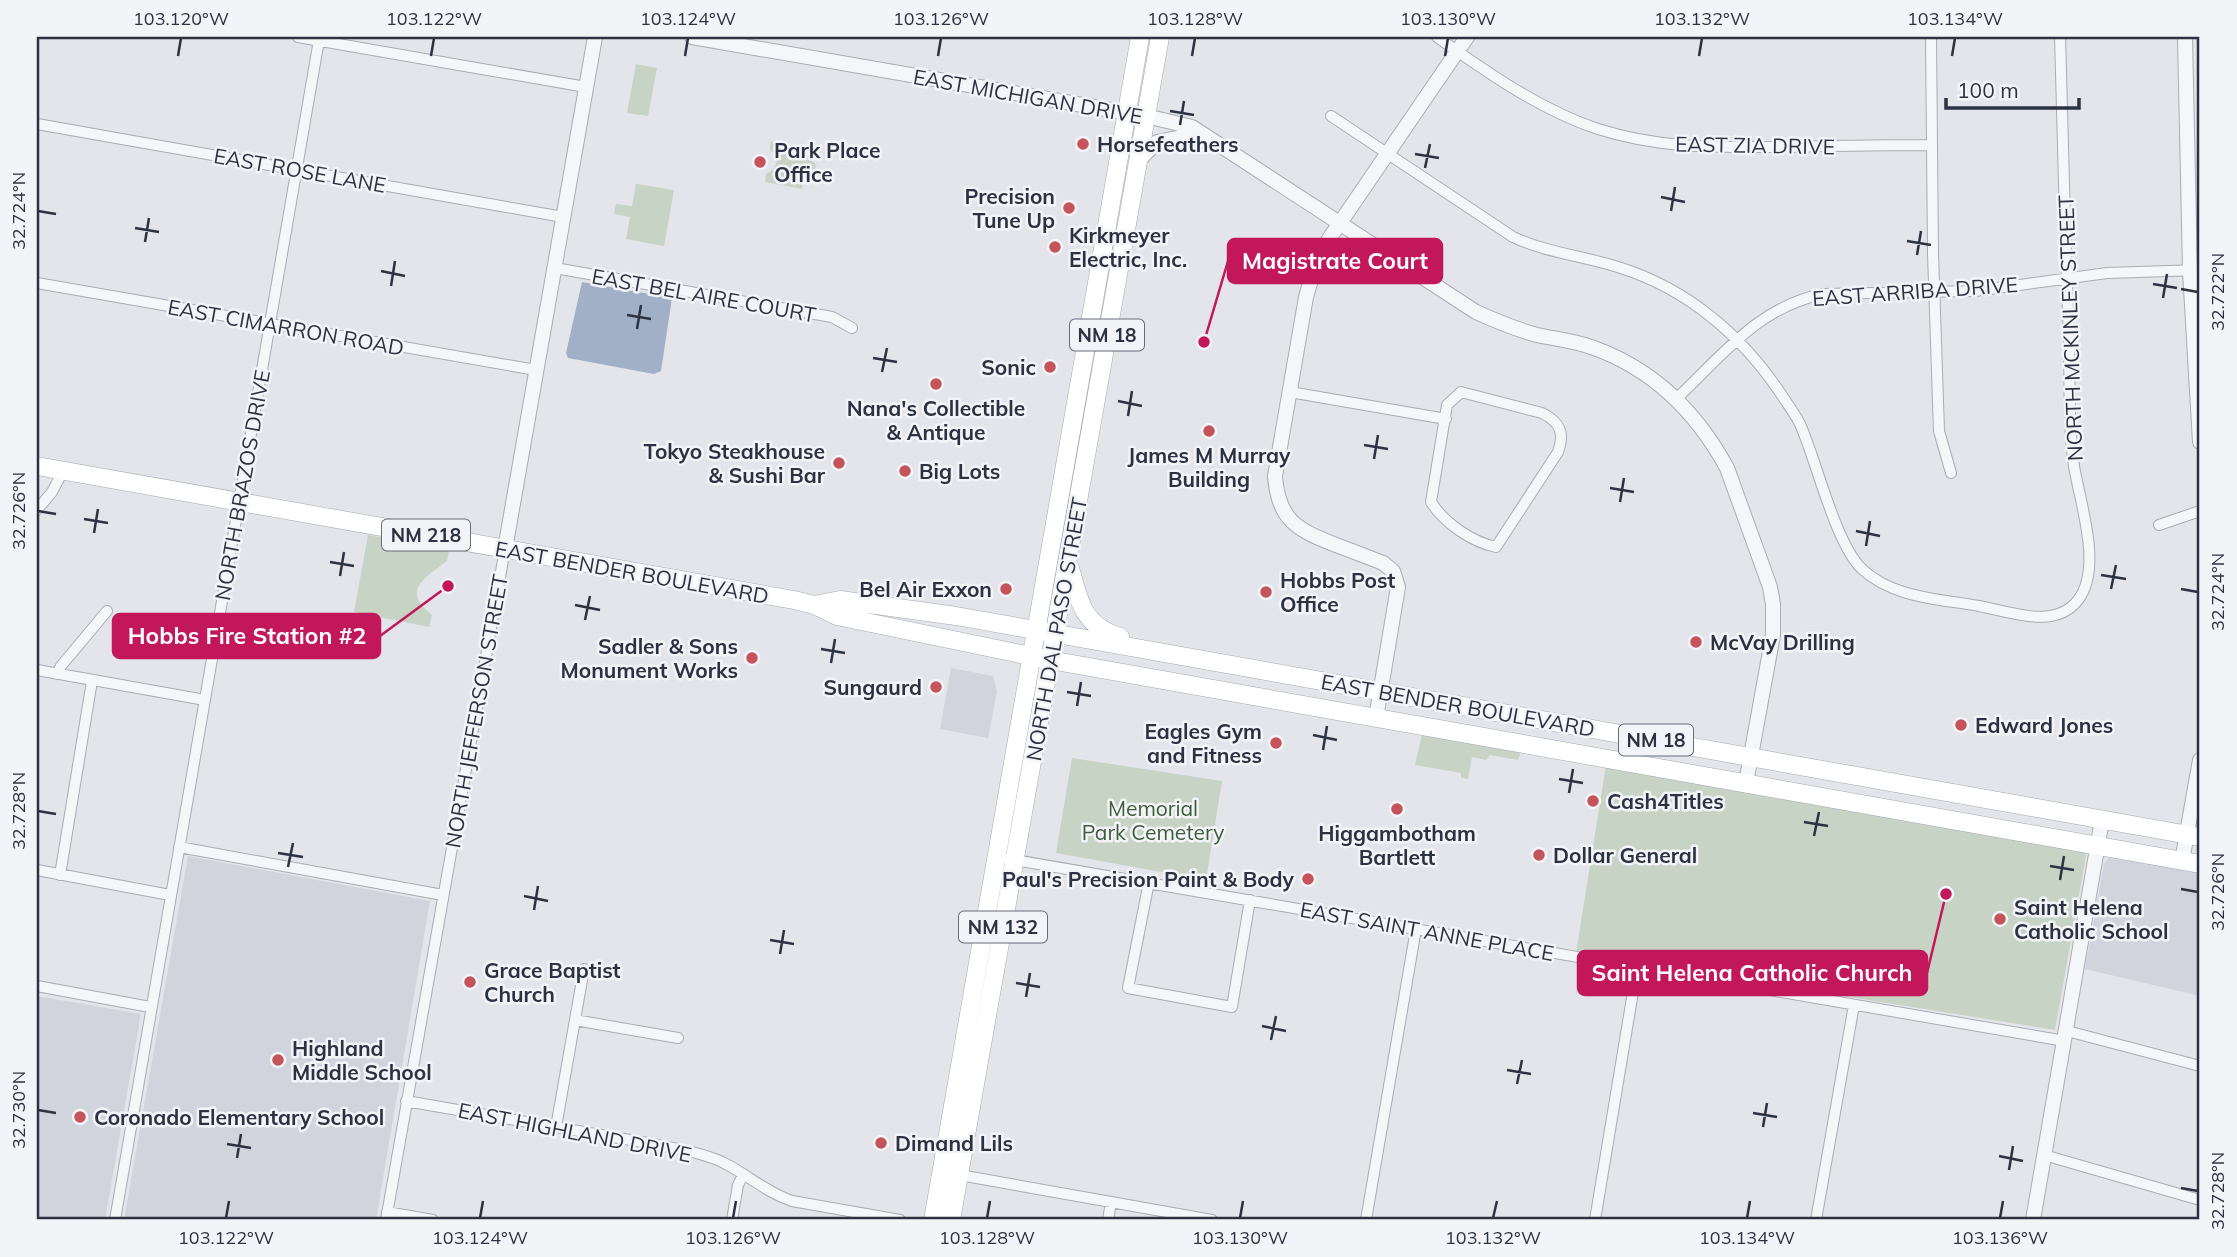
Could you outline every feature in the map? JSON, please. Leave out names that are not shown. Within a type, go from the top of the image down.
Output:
[{"type":"main road","name":"NORTH DAL PASO STREET","points":[[951,1220],[950,1174],[996,856],[1140,37]]},
{"type":"main road","name":"NORTH DAL PASO STREET","points":[[933,1220],[950,1174],[1015,860],[1160,37]]},
{"type":"main road","name":"EAST BENDER BOULEVARD","points":[[37,466],[814,605],[836,616],[1050,660],[2097,846]]},
{"type":"main road","points":[[1068,561],[1076,596],[1087,616],[1100,628],[1138,647]]},
{"type":"main road","name":"EAST BENDER BOULEVARD","points":[[814,605],[840,600],[956,616],[2102,820]]},
{"type":"main road","points":[[1199,686],[1209,660]]},
{"type":"main road","name":"NM 18","points":[[2102,820],[2194,836]]},
{"type":"main road","name":"NM 18","points":[[2097,846],[2191,862]]},
{"type":"street","points":[[298,37],[586,87]]},
{"type":"street","points":[[370,49],[372,37]]},
{"type":"street","name":"NORTH JEFFERSON STREET","points":[[386,1216],[595,37]]},
{"type":"street","name":"EAST MICHIGAN DRIVE","points":[[692,37],[1177,123],[1203,133],[1476,312],[1513,328],[1594,348],[1634,366],[1677,398],[1707,434],[1727,468],[1770,587],[1773,635],[1746,783]]},
{"type":"street","name":"EAST ZIA DRIVE","points":[[1437,37],[1536,101],[1558,112],[1597,128],[1649,142],[1724,149],[1931,145]]},
{"type":"street","points":[[1376,718],[1398,587],[1393,570],[1383,563],[1311,536],[1294,525],[1281,508],[1275,476],[1315,266],[1340,224],[1466,37]]},
{"type":"street","points":[[1931,37],[1934,293],[1939,431],[1951,472]]},
{"type":"street","name":"NORTH MCKINLEY STREET","points":[[1739,340],[1770,378],[1797,418],[1812,449],[1838,527],[1855,562],[1865,572],[1879,583],[1902,592],[2032,616],[2056,616],[2068,611],[2083,593],[2091,566],[2073,460],[2060,37]]},
{"type":"street","points":[[2185,37],[2200,442]]},
{"type":"street","name":"NORTH BRAZOS DRIVE","points":[[115,1220],[319,40]]},
{"type":"street","points":[[1331,116],[1513,237],[1538,247],[1621,268],[1663,285],[1696,304],[1739,340]]},
{"type":"street","name":"EAST ROSE LANE","points":[[37,124],[563,217]]},
{"type":"street","points":[[1138,160],[1157,142],[1203,133]]},
{"type":"street","name":"EAST BEL AIRE COURT","points":[[555,268],[832,317],[852,328]]},
{"type":"street","name":"EAST ARRIBA DRIVE","points":[[1677,398],[1753,324],[1774,310],[1806,297],[1823,294],[1934,293],[2002,288],[2106,274],[2195,270]]},
{"type":"street","name":"EAST CIMARRON ROAD","points":[[37,283],[536,370]]},
{"type":"street","points":[[1290,392],[1446,419]]},
{"type":"street","points":[[1461,392],[1542,413],[1553,419],[1562,431],[1563,440],[1559,452],[1496,547],[1481,544],[1439,515],[1431,502],[1446,419],[1447,405],[1461,392]]},
{"type":"street","points":[[37,510],[52,492],[63,471]]},
{"type":"street","points":[[2159,525],[2200,511]]},
{"type":"street","points":[[57,674],[107,611]]},
{"type":"street","points":[[215,640],[283,652]]},
{"type":"street","points":[[37,670],[205,700]]},
{"type":"street","points":[[60,874],[92,681]]},
{"type":"street","points":[[2191,862],[2200,760]]},
{"type":"street","points":[[2033,1220],[2102,820]]},
{"type":"street","points":[[179,847],[443,895]]},
{"type":"street","name":"EAST SAINT ANNE PLACE","points":[[996,856],[1854,1005],[2066,1036],[2200,1066]]},
{"type":"street","points":[[37,870],[170,895]]},
{"type":"street","points":[[1149,881],[1128,988],[1232,1007],[1250,901]]},
{"type":"street","points":[[1366,1220],[1416,929]]},
{"type":"street","points":[[1595,1220],[1637,968]]},
{"type":"street","points":[[556,1127],[584,969]]},
{"type":"street","points":[[37,986],[150,1007]]},
{"type":"street","points":[[1815,1220],[1854,1005]]},
{"type":"street","points":[[575,1020],[678,1038]]},
{"type":"street","name":"EAST HIGHLAND DRIVE","points":[[406,1101],[692,1152],[727,1164],[778,1196],[792,1201],[900,1220]]},
{"type":"street","points":[[2044,1156],[2200,1200]]},
{"type":"street","points":[[950,1174],[1212,1220]]},
{"type":"street","points":[[732,1220],[738,1185],[743,1175]]},
{"type":"street","points":[[1108,1220],[1111,1202]]},
{"type":"street","points":[[386,1216],[433,1220]]},
{"type":"shaded area","points":[[951,668],[993,676],[997,691],[988,738],[940,729]]},
{"type":"shaded area","name":"Highland Middle School","points":[[188,856],[430,901],[376,1220],[124,1220]]},
{"type":"shaded area","points":[[2110,856],[2200,871],[2200,996],[2085,969],[2104,864]]},
{"type":"shaded area","name":"Coronado Elementary School","points":[[37,996],[141,1014],[105,1220],[37,1220]]},
{"type":"green space","points":[[636,64],[657,68],[648,116],[627,113]]},
{"type":"green space","points":[[771,141],[808,148],[806,157],[815,163],[816,170],[810,178],[803,179],[802,189],[765,182],[766,174],[776,163],[776,156],[770,150]]},
{"type":"green space","points":[[636,184],[674,190],[664,246],[626,239],[630,217],[614,214],[616,204],[632,206]]},
{"type":"green space","points":[[368,535],[449,550],[447,561],[424,579],[417,592],[418,599],[432,615],[429,627],[354,612]]},
{"type":"green space","points":[[1422,734],[1521,752],[1518,760],[1490,755],[1486,760],[1472,757],[1468,779],[1461,778],[1461,773],[1415,765]]},
{"type":"green space","name":"Memorial Park Cemetery","points":[[1072,758],[1222,781],[1206,880],[1056,853]]},
{"type":"green space","points":[[1606,765],[2087,850],[2055,1030],[1576,953]]},
{"type":"water","points":[[582,282],[672,298],[661,371],[654,374],[568,358],[566,353]]},
{"type":"place","name":"Horsefeathers","points":[[1083,144]]},
{"type":"place","name":"Park Place Office","points":[[760,162]]},
{"type":"place","name":"Precision Tune Up","points":[[1069,208]]},
{"type":"place","name":"Kirkmeyer Electric, Inc.","points":[[1055,247]]},
{"type":"place","name":"Magistrate Court","points":[[1204,342]]},
{"type":"place","name":"Sonic","points":[[1050,367]]},
{"type":"place","name":"Nana's Collectible & Antique","points":[[936,384]]},
{"type":"place","name":"James M Murray Building","points":[[1209,431]]},
{"type":"place","name":"Tokyo Steakhouse & Sushi Bar","points":[[839,463]]},
{"type":"place","name":"Big Lots","points":[[905,471]]},
{"type":"place","name":"Hobbs Fire Station #2","points":[[448,586]]},
{"type":"place","name":"Bel Air Exxon","points":[[1006,589]]},
{"type":"place","name":"Hobbs Post Office","points":[[1266,592]]},
{"type":"place","name":"McVay Drilling","points":[[1696,642]]},
{"type":"place","name":"Sadler & Sons Monument Works","points":[[752,658]]},
{"type":"place","name":"Sungaurd","points":[[936,687]]},
{"type":"place","name":"Edward Jones","points":[[1961,725]]},
{"type":"place","name":"Eagles Gym and Fitness","points":[[1276,743]]},
{"type":"place","name":"Cash4Titles","points":[[1593,801]]},
{"type":"place","name":"Higgambotham Bartlett","points":[[1397,809]]},
{"type":"place","name":"Dollar General","points":[[1539,855]]},
{"type":"place","name":"Paul's Precision Paint & Body","points":[[1308,879]]},
{"type":"place","name":"Saint Helena Catholic Church","points":[[1946,894]]},
{"type":"place","name":"Saint Helena Catholic School","points":[[2000,919]]},
{"type":"place","name":"Grace Baptist Church","points":[[470,982]]},
{"type":"place","name":"Highland Middle School","points":[[278,1060]]},
{"type":"place","name":"Coronado Elementary School","points":[[80,1117]]},
{"type":"place","name":"Dimand Lils","points":[[881,1143]]}]
